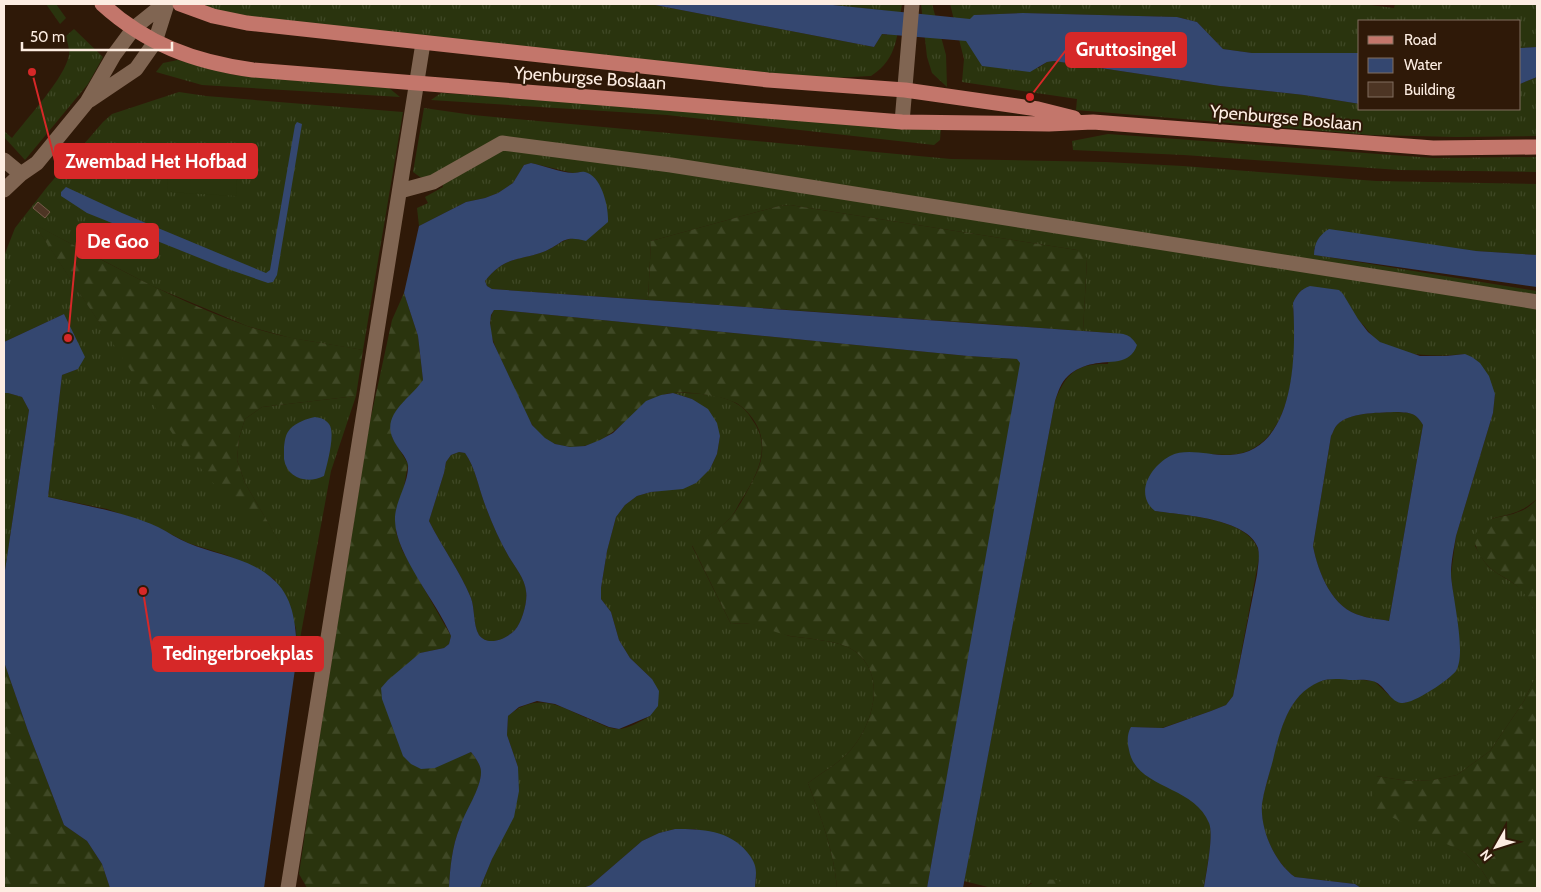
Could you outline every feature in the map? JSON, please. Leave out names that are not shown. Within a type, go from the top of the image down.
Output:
[{"type":"main road","name":"Ypenburgse Boslaan","points":[[102,4],[115,16],[164,47],[231,67],[417,84],[593,96],[902,122],[1049,124],[1093,122],[1433,148],[1537,147]]},
{"type":"main road","name":"Ypenburgse Boslaan","points":[[180,4],[212,16],[247,23],[768,80],[905,90],[1038,109],[1093,122]]},
{"type":"street","points":[[4,190],[21,174],[37,163],[87,102],[114,55],[134,28],[165,4]]},
{"type":"street","points":[[87,102],[136,69],[155,42],[165,4]]},
{"type":"street","points":[[902,122],[912,4]]},
{"type":"street","points":[[288,888],[423,43]]},
{"type":"street","points":[[400,191],[433,182],[502,143],[691,168],[1537,302]]},
{"type":"street","points":[[4,160],[21,174]]},
{"type":"green space","points":[[46,4],[56,4],[66,18],[60,24]]},
{"type":"green space","points":[[194,4],[650,4],[874,47],[882,34],[887,35],[888,11],[823,4],[902,4],[892,53],[880,69],[871,76],[812,79],[256,20]]},
{"type":"green space","points":[[921,4],[932,4],[946,55],[947,87],[932,73],[927,57]]},
{"type":"green space","points":[[950,4],[1362,4],[1394,8],[1395,4],[1537,4],[1537,47],[1521,48],[1521,20],[1358,20],[1358,53],[1252,53],[1223,49],[1197,22],[1177,17],[1023,13],[974,15],[1038,68],[1047,62],[1054,61],[1220,86],[1304,95],[1358,104],[1358,110],[1521,110],[1521,84],[1537,77],[1537,136],[1371,135],[1076,110],[1077,99],[962,82],[964,59]]},
{"type":"green space","points":[[74,29],[103,57],[88,84],[25,160],[4,137],[4,131],[12,138],[61,75],[69,55],[66,36]]},
{"type":"green space","points":[[178,60],[234,75],[389,88],[400,97],[202,85],[156,72],[163,63]]},
{"type":"green space","points":[[179,92],[206,96],[403,112],[363,350],[291,338],[247,326],[152,286],[35,225],[101,325],[282,547],[245,483],[237,460],[239,438],[245,419],[262,407],[356,396],[331,471],[297,655],[296,628],[275,580],[254,567],[226,555],[188,543],[157,527],[107,509],[48,497],[62,375],[78,369],[64,314],[4,342],[4,256],[15,228],[47,187],[112,114]]},
{"type":"green space","points":[[441,93],[941,128],[940,140],[934,145],[667,115],[431,100]]},
{"type":"green space","points":[[424,108],[473,115],[951,159],[1105,162],[1183,166],[1376,181],[1537,184],[1537,255],[1476,251],[1314,248],[1315,255],[1537,291],[1537,499],[1516,512],[1493,518],[1475,546],[1491,569],[1521,589],[1534,609],[1537,616],[1537,674],[1524,701],[1490,751],[1457,775],[1433,780],[1408,781],[1376,776],[1444,842],[1465,853],[1481,869],[1493,888],[1361,888],[1355,884],[1295,877],[1272,850],[1265,832],[1262,810],[1275,748],[1284,720],[1299,696],[1309,687],[1321,681],[1334,679],[1374,681],[1393,699],[1405,703],[1449,678],[1459,662],[1451,574],[1456,536],[1493,413],[1495,394],[1465,354],[1420,355],[1398,350],[1378,341],[1360,321],[1337,307],[1303,289],[1297,295],[1293,303],[1294,341],[1290,383],[1286,404],[1278,422],[1267,438],[1252,449],[1242,453],[1211,454],[1155,511],[1227,524],[1250,537],[1259,552],[1233,696],[1226,705],[1162,728],[1131,727],[1188,797],[1201,809],[1209,821],[1211,839],[1204,888],[1071,888],[1031,883],[1024,888],[992,888],[964,881],[1055,401],[1064,383],[1074,372],[1088,365],[1108,364],[1111,333],[1083,331],[1087,259],[1077,250],[790,205],[779,206],[651,241],[648,300],[492,289],[487,286],[485,281],[505,263],[543,252],[566,240],[575,238],[585,172],[573,173],[531,163],[524,165],[513,183],[498,193],[466,202],[419,226],[417,208],[428,203],[425,197],[443,187],[442,179],[420,177],[413,172]]},
{"type":"green space","points":[[1108,134],[1433,158],[1537,157],[1537,172],[1399,170],[1184,155],[1073,150],[1072,141]]},
{"type":"green space","points":[[170,145],[239,149],[236,196],[167,192]]},
{"type":"green space","points":[[790,205],[1077,250],[1087,258],[1083,331],[648,300],[651,241],[779,206]]},
{"type":"green space","points":[[34,224],[139,279],[219,316],[275,334],[363,350],[356,396],[262,407],[245,419],[239,438],[237,460],[245,483],[283,548],[233,507],[174,436]]},
{"type":"green space","points":[[404,293],[418,336],[423,380],[392,437],[408,464],[396,532],[402,550],[451,636],[449,644],[444,648],[420,653],[463,755],[471,752],[478,761],[481,772],[480,779],[476,793],[457,834],[453,849],[449,888],[307,888],[299,874],[369,426],[392,320]]},
{"type":"green space","points":[[494,310],[968,356],[1018,359],[1021,363],[927,888],[837,888],[830,848],[808,783],[845,756],[854,746],[869,719],[873,705],[874,690],[872,676],[866,663],[856,652],[842,645],[790,636],[747,623],[731,624],[692,545],[711,534],[729,519],[755,478],[760,464],[762,444],[759,430],[753,419],[738,404],[711,395],[668,394],[660,396],[649,403],[618,428],[596,442],[584,446],[570,447],[551,442],[539,433],[527,417],[497,350],[491,335],[490,326]]},
{"type":"green space","points":[[4,393],[22,397],[29,410],[4,577]]},
{"type":"green space","points":[[673,393],[698,394],[730,400],[744,409],[759,431],[762,451],[757,471],[748,490],[726,522],[692,546],[731,624],[756,625],[789,636],[842,645],[856,652],[866,663],[872,676],[874,690],[873,705],[862,733],[845,756],[808,783],[830,848],[837,888],[755,888],[756,872],[696,829],[675,829],[659,833],[642,841],[591,885],[583,888],[480,888],[492,859],[518,767],[507,735],[508,716],[520,708],[531,704],[552,704],[609,728],[622,729],[650,716],[652,679],[630,658],[619,640],[611,612],[601,599],[601,588],[607,551],[616,517],[625,505],[637,496],[665,490],[710,469],[717,454],[720,436],[692,399]]},
{"type":"green space","points":[[1394,412],[1414,415],[1423,425],[1389,621],[1362,616],[1342,606],[1323,578],[1313,546],[1331,436],[1335,428],[1342,421],[1356,415]]},
{"type":"green space","points":[[459,452],[465,453],[471,464],[495,530],[505,551],[522,578],[525,587],[526,600],[520,622],[515,630],[502,639],[487,641],[479,635],[471,598],[462,578],[429,521],[446,462],[451,455]]},
{"type":"green space","points":[[1537,499],[1537,616],[1521,590],[1486,564],[1479,554],[1475,537],[1480,527],[1488,520],[1524,510]]},
{"type":"green space","points":[[4,662],[64,825],[87,841],[102,864],[110,888],[4,888]]},
{"type":"green space","points":[[1537,674],[1537,888],[1493,888],[1481,869],[1465,853],[1371,807],[1376,776],[1408,781],[1433,780],[1457,775],[1490,751],[1524,701]]},
{"type":"green space","points":[[1039,879],[1057,880],[1071,888],[1024,888]]},
{"type":"water","points":[[650,4],[823,4],[970,19],[974,15],[1023,13],[1177,17],[1197,22],[1223,49],[1252,53],[1358,53],[1358,104],[1304,95],[1220,86],[1054,61],[1047,62],[1030,72],[982,66],[966,41],[882,34],[874,47]]},
{"type":"water","points":[[1537,47],[1537,77],[1521,84],[1521,48]]},
{"type":"water","points":[[297,122],[302,124],[277,275],[273,282],[268,283],[222,267],[87,213],[61,196],[61,192],[66,187],[122,213],[266,273],[270,270]]},
{"type":"water","points":[[531,163],[562,171],[584,172],[591,175],[600,186],[606,201],[608,222],[586,241],[567,239],[543,252],[512,260],[499,267],[485,281],[487,286],[492,289],[1120,334],[1129,336],[1137,345],[1134,352],[1124,359],[1090,365],[1073,372],[1063,381],[1055,401],[963,888],[927,888],[1020,363],[1017,359],[968,356],[494,310],[490,323],[493,342],[532,425],[545,438],[555,444],[570,447],[585,446],[600,440],[613,433],[646,401],[673,393],[692,399],[708,409],[717,423],[720,436],[717,454],[710,469],[696,483],[683,489],[651,492],[637,496],[625,505],[616,517],[607,551],[601,599],[611,612],[619,640],[630,658],[652,679],[659,691],[658,706],[650,716],[619,729],[609,727],[555,704],[537,701],[519,707],[508,716],[507,735],[518,767],[519,791],[514,817],[492,859],[480,888],[449,888],[453,849],[462,821],[476,793],[480,779],[480,767],[471,752],[435,768],[421,769],[411,764],[403,756],[382,699],[381,688],[420,653],[444,648],[449,644],[451,636],[409,564],[397,535],[395,521],[395,514],[408,472],[408,465],[393,439],[390,430],[391,422],[399,407],[423,380],[418,336],[404,293],[419,226],[466,202],[498,193],[513,183],[524,165]],"holes":[[[459,452],[465,453],[474,470],[495,530],[505,551],[522,578],[526,591],[525,606],[518,626],[502,639],[492,641],[487,641],[479,635],[471,598],[462,578],[429,521],[446,462],[451,455]]]},
{"type":"water","points":[[1329,229],[1476,251],[1537,255],[1537,287],[1314,255],[1318,240]]},
{"type":"water","points":[[1310,286],[1339,290],[1368,332],[1380,342],[1420,356],[1465,354],[1480,363],[1489,376],[1495,394],[1493,413],[1456,536],[1451,564],[1460,638],[1459,663],[1456,671],[1446,680],[1430,691],[1406,703],[1397,702],[1380,685],[1372,681],[1330,679],[1319,682],[1308,688],[1300,696],[1282,726],[1262,804],[1266,835],[1270,845],[1281,863],[1295,877],[1355,884],[1361,888],[1204,888],[1211,836],[1209,823],[1202,811],[1191,801],[1142,773],[1134,763],[1129,750],[1128,735],[1131,727],[1163,728],[1226,705],[1233,696],[1257,575],[1259,551],[1252,538],[1228,524],[1155,511],[1149,504],[1145,489],[1147,481],[1156,467],[1177,453],[1191,452],[1230,455],[1252,450],[1269,437],[1280,418],[1288,396],[1294,346],[1293,303],[1300,292]],"holes":[[[1394,412],[1414,415],[1423,425],[1389,621],[1368,618],[1351,612],[1342,606],[1323,578],[1313,546],[1331,436],[1335,428],[1342,421],[1356,415]]]},
{"type":"water","points":[[64,314],[85,357],[78,369],[62,375],[48,497],[104,509],[145,521],[180,540],[245,562],[266,573],[282,589],[287,597],[295,625],[297,655],[264,888],[110,888],[102,864],[87,841],[64,825],[28,731],[4,662],[4,577],[29,410],[22,397],[4,393],[4,342]]},
{"type":"water","points":[[315,417],[323,419],[329,424],[332,434],[324,476],[311,480],[299,478],[289,471],[284,459],[284,447],[287,433],[290,429],[302,421]]},
{"type":"water","points":[[675,829],[705,830],[732,839],[752,859],[756,873],[755,888],[583,888],[591,885],[642,841],[659,833]]},
{"type":"building","points":[[38,202],[50,212],[45,218],[33,208]]},
{"type":"place","name":"Zwembad Het Hofbad","points":[[32,72]]},
{"type":"place","name":"Gruttosingel","points":[[1030,97]]},
{"type":"place","name":"De Goo","points":[[68,338]]},
{"type":"place","name":"Tedingerbroekplas","points":[[143,591]]}]
